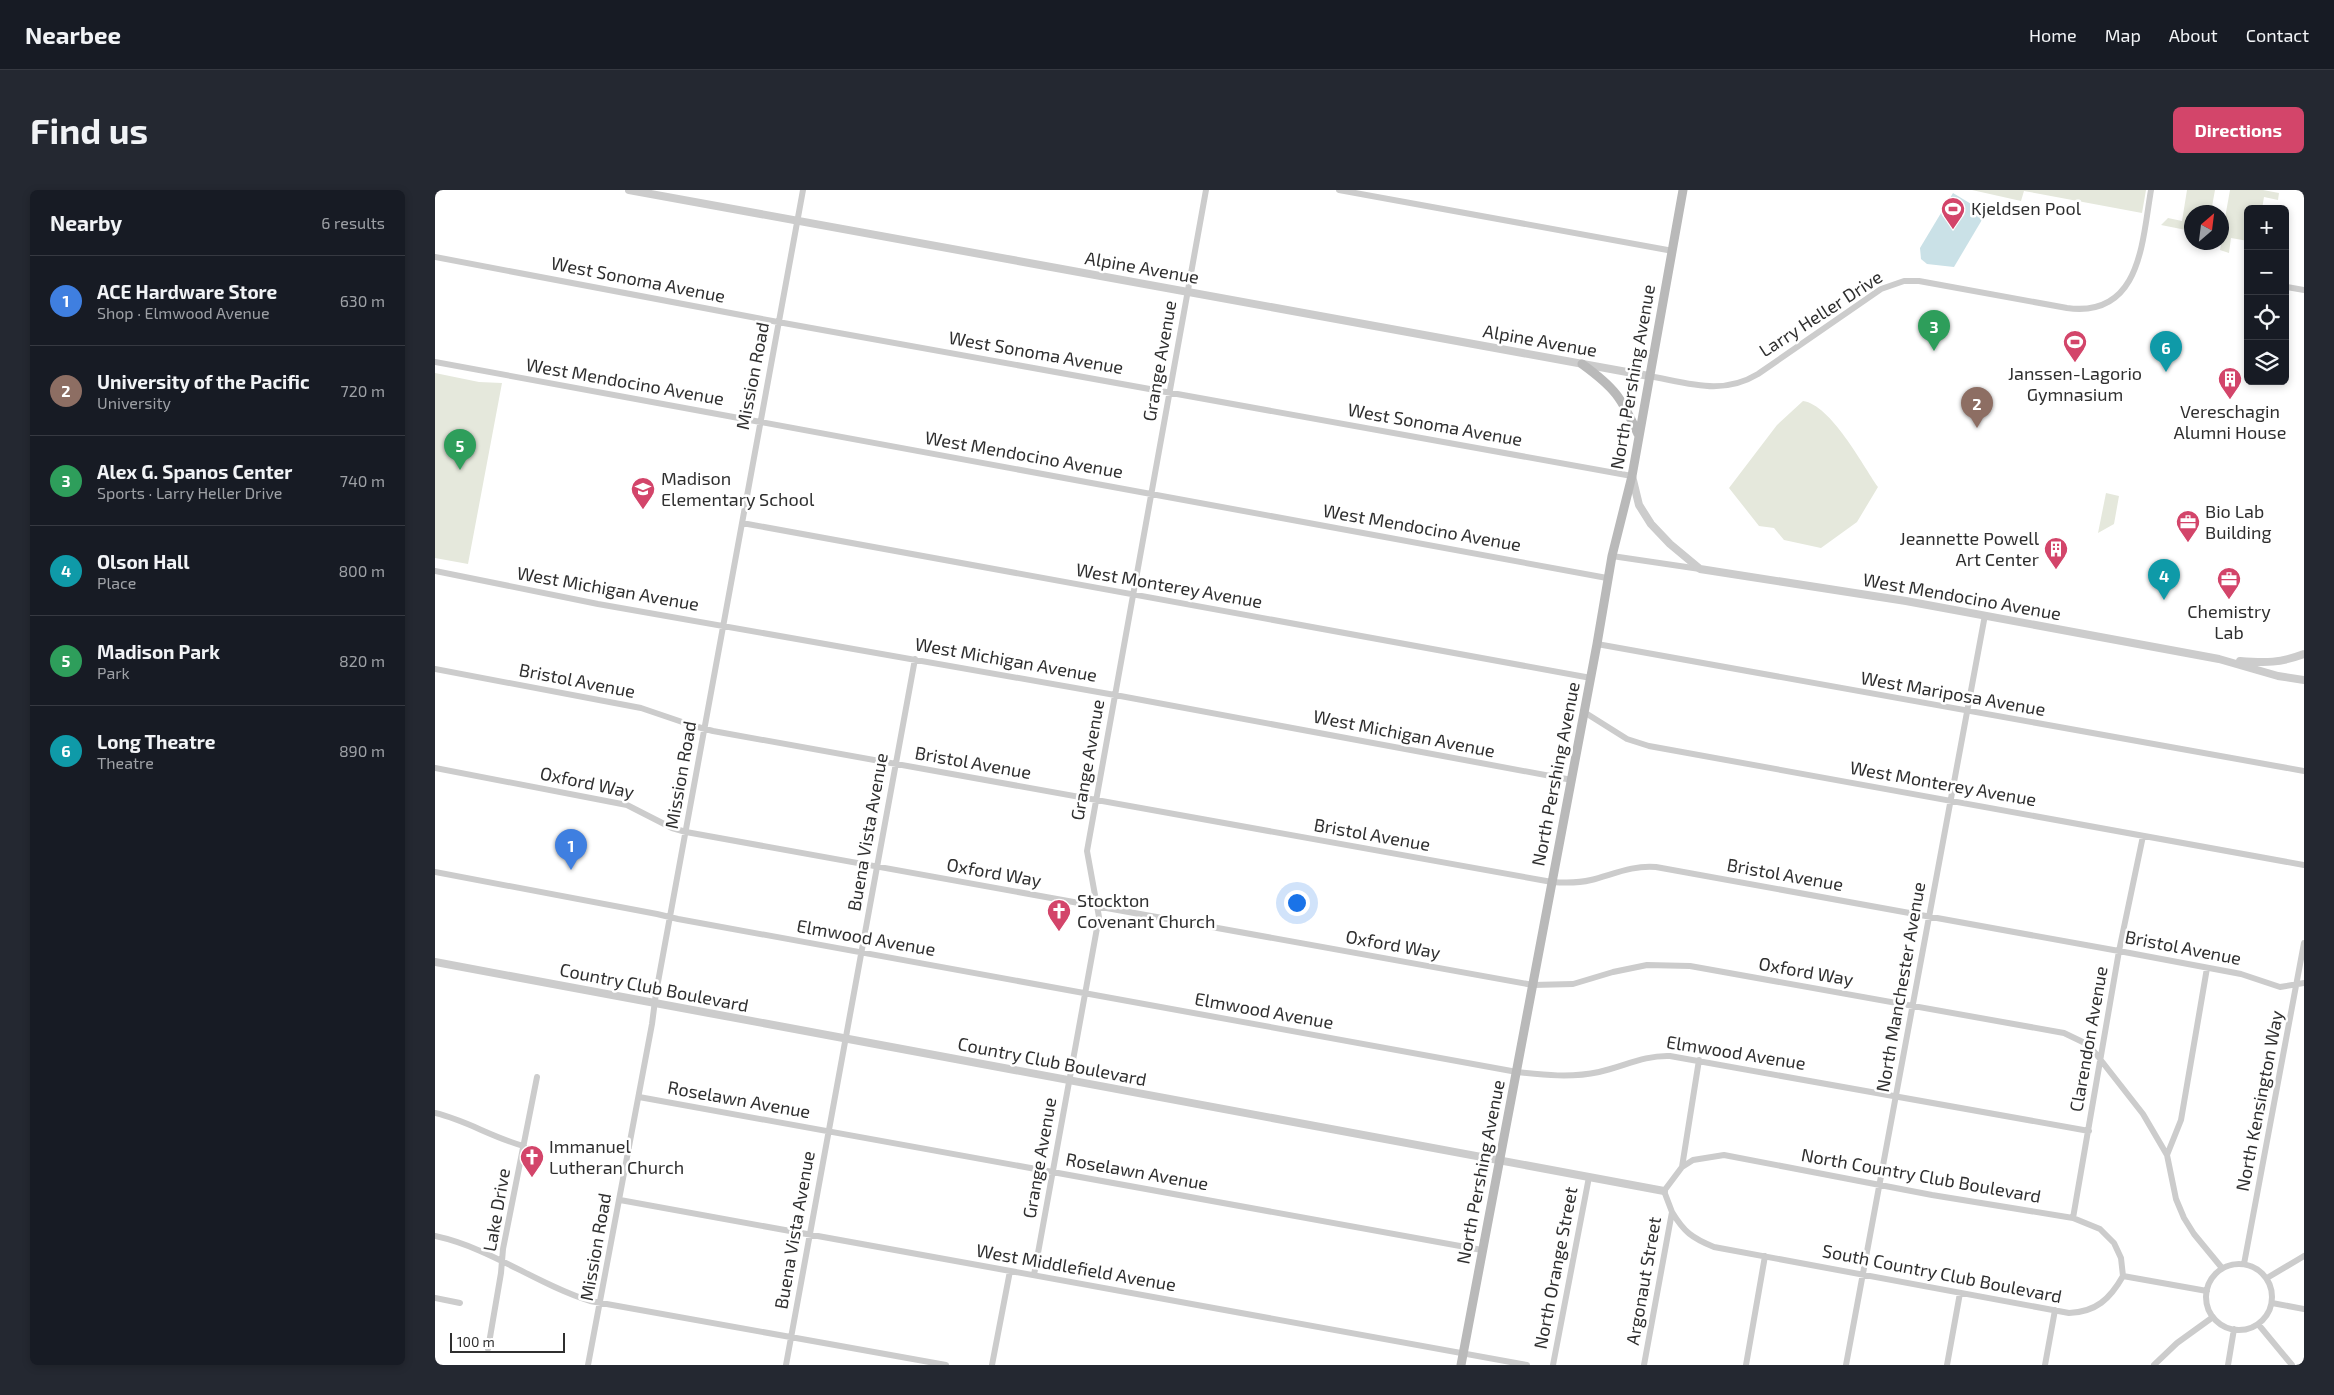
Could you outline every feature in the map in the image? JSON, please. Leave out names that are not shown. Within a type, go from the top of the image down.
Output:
[{"type":"main road","name":"North Pershing Avenue","points":[[1461,1365],[1591,678],[1607,578],[1632,476],[1683,190]]},
{"type":"main road","points":[[1582,364],[1605,381],[1618,395],[1639,435]]},
{"type":"street","name":"Alpine Avenue","points":[[629,190],[1649,376]]},
{"type":"street","name":"Mission Road","points":[[588,1365],[639,1097],[759,422],[803,190]]},
{"type":"street","name":"Grange Avenue","points":[[1034,1276],[1099,917],[1087,850],[1206,190]]},
{"type":"street","points":[[1339,190],[1673,251]]},
{"type":"street","name":"Larry Heller Drive","points":[[1649,376],[1713,387],[1739,384],[1759,374],[1881,289],[1904,280],[1943,284],[2067,308],[2077,309],[2095,306],[2113,298],[2126,288],[2139,260],[2151,190]]},
{"type":"street","name":"West Sonoma Avenue","points":[[435,257],[778,322],[1632,476]]},
{"type":"street","points":[[2289,287],[2304,290]]},
{"type":"street","name":"West Mendocino Avenue","points":[[435,362],[1607,578]]},
{"type":"street","points":[[1632,476],[1639,505],[1651,524],[1699,569]]},
{"type":"street","name":"West Monterey Avenue","points":[[742,523],[1591,678]]},
{"type":"street","name":"West Mendocino Avenue","points":[[1612,556],[1985,615],[2219,659],[2304,680]]},
{"type":"street","name":"West Michigan Avenue","points":[[435,572],[598,604],[915,658],[1572,780]]},
{"type":"street","name":"North Manchester Avenue","points":[[1846,1365],[1985,615]]},
{"type":"street","name":"West Mariposa Avenue","points":[[1597,644],[2304,772]]},
{"type":"street","name":"West Mendocino Avenue","points":[[2219,659],[2265,663],[2282,662],[2304,654]]},
{"type":"street","name":"Buena Vista Avenue","points":[[786,1365],[915,658]]},
{"type":"street","name":"Bristol Avenue","points":[[435,669],[641,708],[705,728],[1553,882],[1571,883],[1590,880],[1624,869],[1649,866],[2119,951],[2249,976],[2280,987],[2301,983]]},
{"type":"street","name":"West Monterey Avenue","points":[[1584,712],[1627,739],[1639,744],[2304,865]]},
{"type":"street","name":"Oxford Way","points":[[435,768],[627,805],[672,828],[686,832],[1533,985],[1573,984],[1628,968],[1668,964],[1690,966],[2064,1034],[2089,1045],[2143,1114],[2167,1155],[2176,1199],[2184,1218],[2194,1234],[2222,1268]]},
{"type":"street","name":"Clarendon Avenue","points":[[2073,1218],[2119,951],[2143,836]]},
{"type":"street","name":"Elmwood Avenue","points":[[435,872],[861,953],[1517,1072],[1550,1075],[1584,1074],[1613,1068],[1646,1057],[1661,1055],[1699,1060],[2089,1131]]},
{"type":"street","name":"North Kensington Way","points":[[2244,1264],[2301,983],[2304,943]]},
{"type":"street","name":"Country Club Boulevard","points":[[435,962],[1664,1191]]},
{"type":"street","points":[[2167,1155],[2181,1120],[2207,968]]},
{"type":"street","points":[[1664,1191],[1682,1167],[1699,1060]]},
{"type":"street","name":"Lake Drive","points":[[488,1349],[502,1262],[537,1077]]},
{"type":"street","name":"Roselawn Avenue","points":[[639,1097],[1482,1250]]},
{"type":"street","points":[[435,1114],[468,1124],[507,1142],[524,1146]]},
{"type":"street","name":"North Country Club Boulevard","points":[[1682,1167],[1693,1160],[1724,1155],[2073,1218],[2091,1224],[2105,1233],[2116,1246],[2121,1258],[2123,1276]]},
{"type":"street","name":"North Orange Street","points":[[1553,1365],[1589,1177]]},
{"type":"street","name":"Argonaut Street","points":[[1644,1365],[1672,1212],[1664,1191]]},
{"type":"street","name":"West Middlefield Avenue","points":[[620,1200],[1527,1365]]},
{"type":"street","name":"South Country Club Boulevard","points":[[1672,1212],[1681,1228],[1695,1239],[1714,1247],[2069,1313],[2090,1310],[2108,1298],[2123,1276]]},
{"type":"street","points":[[435,1236],[463,1244],[567,1294],[601,1303],[946,1365]]},
{"type":"street","points":[[1746,1365],[1765,1256]]},
{"type":"street","points":[[2267,1278],[2304,1256]]},
{"type":"street","points":[[2244,1264],[2255,1268],[2267,1278],[2272,1289],[2272,1303],[2267,1315],[2258,1324],[2243,1330],[2234,1330],[2223,1326],[2213,1316],[2208,1307],[2207,1291],[2212,1278],[2222,1268],[2244,1264]]},
{"type":"street","points":[[992,1365],[1010,1271]]},
{"type":"street","points":[[2123,1276],[2207,1291]]},
{"type":"street","points":[[1947,1365],[1960,1292]]},
{"type":"street","points":[[435,1298],[460,1303]]},
{"type":"street","points":[[2272,1303],[2304,1309]]},
{"type":"street","points":[[2045,1365],[2055,1310]]},
{"type":"street","points":[[2154,1365],[2177,1343],[2213,1316]]},
{"type":"street","points":[[2258,1324],[2292,1365]]},
{"type":"street","points":[[2228,1365],[2234,1330]]},
{"type":"shaded area","points":[[1972,190],[2146,190],[2142,213],[2024,191],[2021,201]]},
{"type":"shaded area","points":[[2187,190],[2215,190],[2212,205],[2185,205]]},
{"type":"shaded area","points":[[2230,190],[2263,190],[2279,193],[2278,200],[2264,197],[2263,205],[2244,205],[2244,240],[2231,238],[2229,253],[2220,250],[2229,250],[2229,205],[2227,205]]},
{"type":"shaded area","points":[[2184,209],[2184,230],[2161,225],[2168,218],[2182,221]]},
{"type":"shaded area","points":[[435,373],[479,382],[502,383],[468,564],[435,558]]},
{"type":"shaded area","points":[[1803,401],[1814,405],[1835,424],[1878,487],[1857,522],[1821,548],[1784,540],[1774,528],[1759,526],[1729,488],[1777,425]]},
{"type":"shaded area","points":[[2106,493],[2119,496],[2114,524],[2098,533]]},
{"type":"water","name":"Kjeldsen Pool","points":[[1953,193],[1986,213],[1954,267],[1927,264],[1921,259],[1920,248]]},
{"type":"place","name":"Kjeldsen Pool","points":[[1953,230]]},
{"type":"place","name":"Alex G. Spanos Center","points":[[1934,351]]},
{"type":"place","name":"Janssen-Lagorio Gymnasium","points":[[2075,363]]},
{"type":"place","name":"Long Theatre","points":[[2166,372]]},
{"type":"place","name":"Vereschagin Alumni House","points":[[2230,400]]},
{"type":"place","name":"University of the Pacific","points":[[1977,428]]},
{"type":"place","name":"Madison Park","points":[[460,470]]},
{"type":"place","name":"Madison Elementary School","points":[[643,510]]},
{"type":"place","name":"Bio Lab Building","points":[[2188,543]]},
{"type":"place","name":"Jeannette Powell Art Center","points":[[2056,570]]},
{"type":"place","name":"Olson Hall","points":[[2164,600]]},
{"type":"place","name":"Chemistry Lab","points":[[2229,600]]},
{"type":"place","name":"ACE Hardware Store","points":[[571,870]]},
{"type":"place","name":"Stockton Covenant Church","points":[[1059,932]]},
{"type":"place","name":"Immanuel Lutheran Church","points":[[532,1178]]}]
